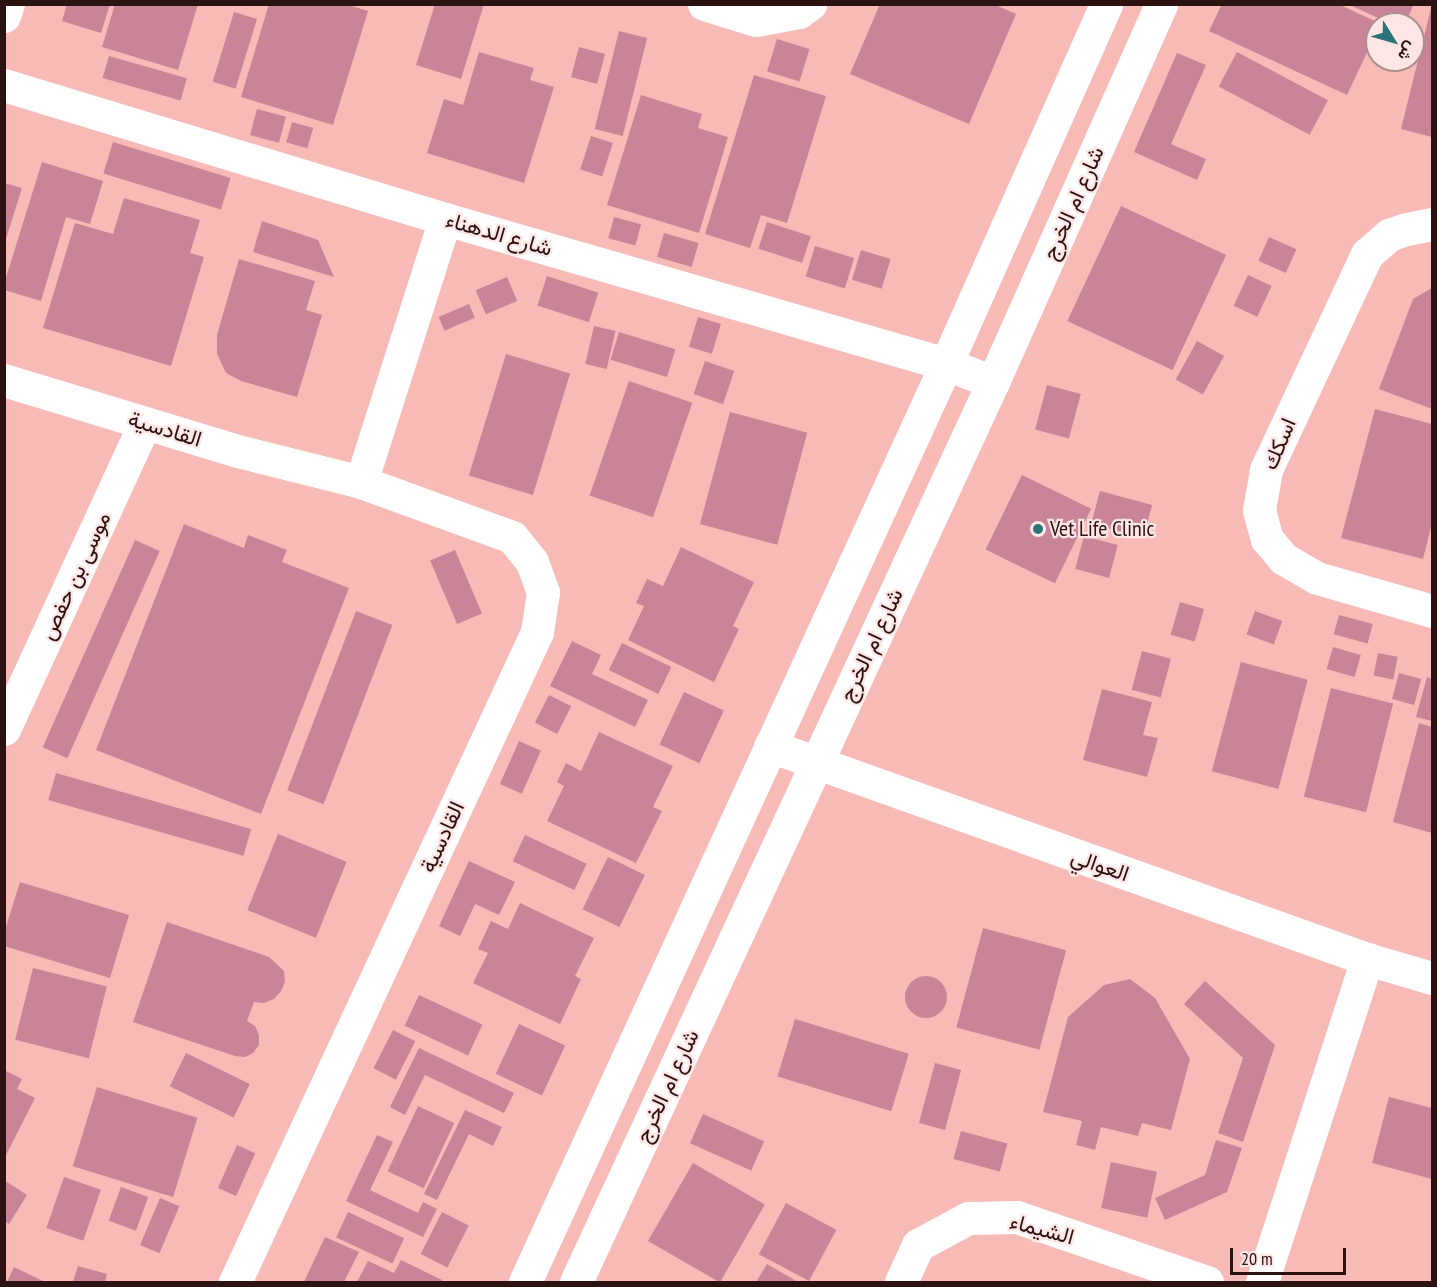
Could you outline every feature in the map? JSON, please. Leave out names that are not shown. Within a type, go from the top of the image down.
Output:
[{"type":"street","points":[[4,16],[8,4]]},
{"type":"street","points":[[704,4],[756,20],[798,12],[810,4]]},
{"type":"street","points":[[525,1282],[946,364],[1106,4]]},
{"type":"street","name":"شارع ام الخرج","points":[[576,1282],[993,382],[1161,4]]},
{"type":"street","name":"شارع الدهناء","points":[[4,85],[445,219],[946,364],[993,382]]},
{"type":"street","points":[[362,482],[445,219]]},
{"type":"street","name":"اسكك","points":[[1432,224],[1389,235],[1368,254],[1266,470],[1259,510],[1267,539],[1284,559],[1317,578],[1432,611]]},
{"type":"street","name":"القادسية","points":[[4,380],[238,451],[362,482],[512,537],[532,561],[543,592],[537,632],[236,1282]]},
{"type":"street","name":"موسى بن حفص","points":[[4,729],[145,423]]},
{"type":"street","name":"العوالي","points":[[770,746],[1367,960],[1432,978]]},
{"type":"street","points":[[1262,1282],[1367,960]]},
{"type":"street","name":"الشيماء","points":[[901,1282],[918,1245],[968,1218],[1017,1217],[1207,1282]]},
{"type":"building","points":[[67,4],[110,4],[101,33],[62,21]]},
{"type":"building","points":[[115,4],[198,4],[178,70],[102,47]]},
{"type":"building","points":[[269,4],[345,4],[368,11],[333,125],[241,97]]},
{"type":"building","points":[[435,4],[484,4],[461,79],[416,65]]},
{"type":"building","points":[[880,4],[993,4],[1016,14],[969,124],[850,74]]},
{"type":"building","points":[[1222,4],[1338,4],[1365,16],[1365,57],[1347,95],[1209,31]]},
{"type":"building","points":[[1348,4],[1414,4],[1410,12],[1365,12]]},
{"type":"building","points":[[1432,4],[1432,137],[1401,129],[1415,72],[1425,72],[1425,32]]},
{"type":"building","points":[[234,12],[257,19],[236,89],[213,82]]},
{"type":"building","points":[[619,31],[647,38],[623,136],[595,129]]},
{"type":"building","points":[[777,39],[810,49],[800,81],[767,72]]},
{"type":"building","points":[[579,47],[605,54],[597,84],[571,77]]},
{"type":"building","points":[[479,52],[534,68],[530,80],[554,87],[524,183],[427,153],[444,99],[463,105]]},
{"type":"building","points":[[1237,52],[1328,100],[1310,135],[1219,86]]},
{"type":"building","points":[[1177,53],[1206,65],[1171,144],[1206,159],[1197,180],[1134,152]]},
{"type":"building","points":[[109,56],[187,78],[181,100],[103,78]]},
{"type":"building","points":[[754,75],[826,96],[787,223],[761,215],[750,248],[705,234]]},
{"type":"building","points":[[641,95],[702,114],[698,128],[728,137],[699,233],[607,205]]},
{"type":"building","points":[[257,109],[286,117],[279,143],[250,135]]},
{"type":"building","points":[[292,122],[313,128],[307,148],[286,142]]},
{"type":"building","points":[[591,136],[613,143],[602,176],[580,169]]},
{"type":"building","points":[[113,142],[231,178],[221,210],[103,174]]},
{"type":"building","points":[[42,162],[103,181],[90,224],[66,217],[41,301],[4,290],[4,284]]},
{"type":"building","points":[[4,183],[22,188],[5,242],[4,242]]},
{"type":"building","points":[[124,198],[200,220],[190,253],[204,257],[171,366],[43,328],[75,223],[113,234]]},
{"type":"building","points":[[1121,206],[1226,255],[1172,370],[1067,321]]},
{"type":"building","points":[[614,217],[641,224],[635,245],[608,238]]},
{"type":"building","points":[[262,221],[318,240],[334,277],[253,252]]},
{"type":"building","points":[[767,222],[811,236],[802,263],[758,249]]},
{"type":"building","points":[[664,233],[699,243],[692,267],[657,257]]},
{"type":"building","points":[[1269,237],[1296,249],[1286,273],[1258,261]]},
{"type":"building","points":[[815,246],[854,258],[845,289],[806,277]]},
{"type":"building","points":[[861,250],[891,259],[882,289],[852,280]]},
{"type":"building","points":[[239,259],[315,281],[306,310],[322,315],[297,397],[241,381],[226,373],[217,354],[217,335]]},
{"type":"building","points":[[1248,275],[1272,286],[1257,317],[1234,306]]},
{"type":"building","points":[[547,276],[598,293],[589,322],[537,305]]},
{"type":"building","points":[[507,277],[517,301],[486,314],[476,290]]},
{"type":"building","points":[[1432,288],[1432,409],[1379,389],[1413,299]]},
{"type":"building","points":[[469,304],[475,318],[444,331],[439,317]]},
{"type":"building","points":[[698,317],[721,324],[712,354],[689,347]]},
{"type":"building","points":[[594,326],[615,331],[607,369],[585,364]]},
{"type":"building","points":[[619,332],[675,349],[667,377],[611,360]]},
{"type":"building","points":[[1197,341],[1224,356],[1203,395],[1176,379]]},
{"type":"building","points":[[506,354],[570,374],[533,495],[469,475]]},
{"type":"building","points":[[705,361],[734,371],[723,404],[694,394]]},
{"type":"building","points":[[629,381],[692,403],[653,517],[590,495]]},
{"type":"building","points":[[1047,385],[1081,394],[1069,438],[1035,429]]},
{"type":"building","points":[[1375,409],[1432,424],[1432,523],[1423,559],[1341,538]]},
{"type":"building","points":[[730,412],[807,433],[777,545],[700,524]]},
{"type":"building","name":"Vet Life Clinic","points":[[1022,475],[1091,509],[1055,583],[986,550]]},
{"type":"building","points":[[1100,491],[1152,505],[1143,538],[1091,524]]},
{"type":"building","points":[[184,524],[244,548],[248,535],[287,550],[282,562],[349,588],[261,814],[96,750]]},
{"type":"building","points":[[1084,536],[1118,545],[1109,578],[1075,569]]},
{"type":"building","points":[[135,540],[160,551],[67,758],[43,747]]},
{"type":"building","points":[[681,547],[754,582],[733,626],[739,629],[714,682],[628,640],[644,606],[636,603],[647,579],[663,586]]},
{"type":"building","points":[[455,550],[482,614],[457,624],[430,561]]},
{"type":"building","points":[[1180,602],[1204,609],[1195,642],[1171,635]]},
{"type":"building","points":[[356,611],[392,625],[324,804],[287,790]]},
{"type":"building","points":[[1255,611],[1282,621],[1274,644],[1246,634]]},
{"type":"building","points":[[1339,615],[1373,624],[1368,643],[1334,634]]},
{"type":"building","points":[[572,641],[601,655],[592,674],[648,700],[635,727],[550,686]]},
{"type":"building","points":[[622,643],[671,667],[658,694],[609,670]]},
{"type":"building","points":[[1333,647],[1361,655],[1355,677],[1327,669]]},
{"type":"building","points":[[1142,651],[1171,659],[1161,697],[1132,690]]},
{"type":"building","points":[[1378,653],[1398,657],[1393,679],[1374,676]]},
{"type":"building","points":[[1241,662],[1308,680],[1278,789],[1212,771]]},
{"type":"building","points":[[1399,673],[1421,679],[1414,705],[1392,699]]},
{"type":"building","points":[[1427,677],[1432,679],[1432,721],[1416,717]]},
{"type":"building","points":[[1331,688],[1393,703],[1366,812],[1304,797]]},
{"type":"building","points":[[1102,689],[1152,702],[1143,735],[1158,738],[1147,777],[1083,760]]},
{"type":"building","points":[[684,692],[724,711],[699,763],[659,745]]},
{"type":"building","points":[[549,695],[571,706],[557,734],[535,723]]},
{"type":"building","points":[[1419,723],[1432,727],[1432,833],[1393,822]]},
{"type":"building","points":[[599,732],[673,766],[653,807],[662,811],[636,863],[547,821],[564,786],[557,782],[566,763],[581,771]]},
{"type":"building","points":[[519,741],[541,751],[522,794],[500,784]]},
{"type":"building","points":[[56,773],[251,829],[243,856],[48,800]]},
{"type":"building","points":[[278,834],[347,862],[316,938],[247,910]]},
{"type":"building","points":[[525,835],[587,864],[574,890],[513,861]]},
{"type":"building","points":[[608,857],[645,875],[619,927],[583,909]]},
{"type":"building","points":[[469,861],[515,882],[499,915],[475,904],[460,936],[439,926]]},
{"type":"building","points":[[20,882],[129,915],[110,978],[4,946],[4,933]]},
{"type":"building","points":[[520,903],[594,938],[575,976],[581,979],[560,1024],[473,983],[488,953],[478,949],[491,921],[508,929]]},
{"type":"building","points":[[167,922],[269,957],[284,971],[285,982],[274,999],[264,1003],[254,1002],[247,1021],[255,1026],[259,1035],[259,1045],[253,1053],[245,1057],[235,1056],[133,1022]]},
{"type":"building","points":[[983,928],[1066,950],[1039,1050],[956,1027]]},
{"type":"building","points":[[33,968],[107,986],[89,1058],[15,1040]]},
{"type":"building","points":[[926,976],[941,982],[947,997],[941,1012],[926,1018],[911,1012],[905,997],[911,982]]},
{"type":"building","points":[[1130,979],[1155,998],[1190,1059],[1171,1130],[1142,1123],[1138,1136],[1101,1127],[1095,1150],[1076,1145],[1082,1121],[1043,1112],[1068,1017],[1104,985]]},
{"type":"building","points":[[1205,981],[1275,1045],[1243,1142],[1218,1133],[1243,1058],[1184,1004]]},
{"type":"building","points":[[419,995],[482,1025],[468,1055],[405,1026]]},
{"type":"building","points":[[795,1019],[909,1054],[891,1111],[777,1076]]},
{"type":"building","points":[[519,1024],[565,1046],[542,1095],[496,1074]]},
{"type":"building","points":[[393,1030],[415,1041],[396,1080],[373,1068]]},
{"type":"building","points":[[419,1048],[514,1093],[504,1113],[425,1075],[405,1115],[390,1107]]},
{"type":"building","points":[[186,1053],[250,1084],[234,1117],[170,1086]]},
{"type":"building","points":[[935,1063],[961,1070],[945,1130],[919,1123]]},
{"type":"building","points":[[4,1070],[22,1079],[17,1089],[35,1098],[4,1159]]},
{"type":"building","points":[[97,1087],[197,1118],[173,1197],[73,1166]]},
{"type":"building","points":[[1389,1097],[1432,1108],[1432,1179],[1372,1163]]},
{"type":"building","points":[[418,1106],[454,1123],[424,1188],[388,1171]]},
{"type":"building","points":[[465,1110],[502,1127],[493,1146],[469,1134],[437,1200],[424,1194]]},
{"type":"building","points":[[703,1114],[764,1141],[751,1170],[690,1143]]},
{"type":"building","points":[[961,1131],[1007,1143],[1000,1171],[953,1159]]},
{"type":"building","points":[[377,1135],[393,1142],[370,1190],[418,1213],[423,1202],[437,1209],[423,1237],[346,1201]]},
{"type":"building","points":[[1216,1140],[1242,1148],[1227,1192],[1165,1220],[1155,1198],[1205,1175]]},
{"type":"building","points":[[237,1145],[255,1153],[236,1196],[218,1188]]},
{"type":"building","points":[[1111,1162],[1157,1172],[1147,1218],[1101,1208]]},
{"type":"building","points":[[693,1163],[765,1204],[720,1282],[648,1241]]},
{"type":"building","points":[[64,1177],[101,1190],[83,1241],[46,1228]]},
{"type":"building","points":[[4,1180],[27,1195],[9,1224],[4,1221]]},
{"type":"building","points":[[121,1187],[148,1197],[136,1231],[109,1221]]},
{"type":"building","points":[[160,1198],[179,1206],[159,1253],[140,1245]]},
{"type":"building","points":[[786,1203],[836,1230],[809,1281],[759,1254]]},
{"type":"building","points":[[348,1212],[404,1238],[392,1264],[336,1237]]},
{"type":"building","points":[[442,1212],[469,1226],[447,1267],[421,1254]]},
{"type":"building","points":[[325,1237],[359,1252],[344,1282],[304,1282]]},
{"type":"building","points":[[401,1260],[442,1280],[441,1282],[357,1282],[368,1261],[394,1273]]},
{"type":"building","points":[[767,1264],[798,1282],[756,1282]]},
{"type":"building","points":[[78,1266],[107,1274],[105,1282],[73,1282]]},
{"type":"building","points":[[14,1267],[45,1282],[7,1282]]},
{"type":"place","name":"Vet Life Clinic","points":[[1038,529]]}]
